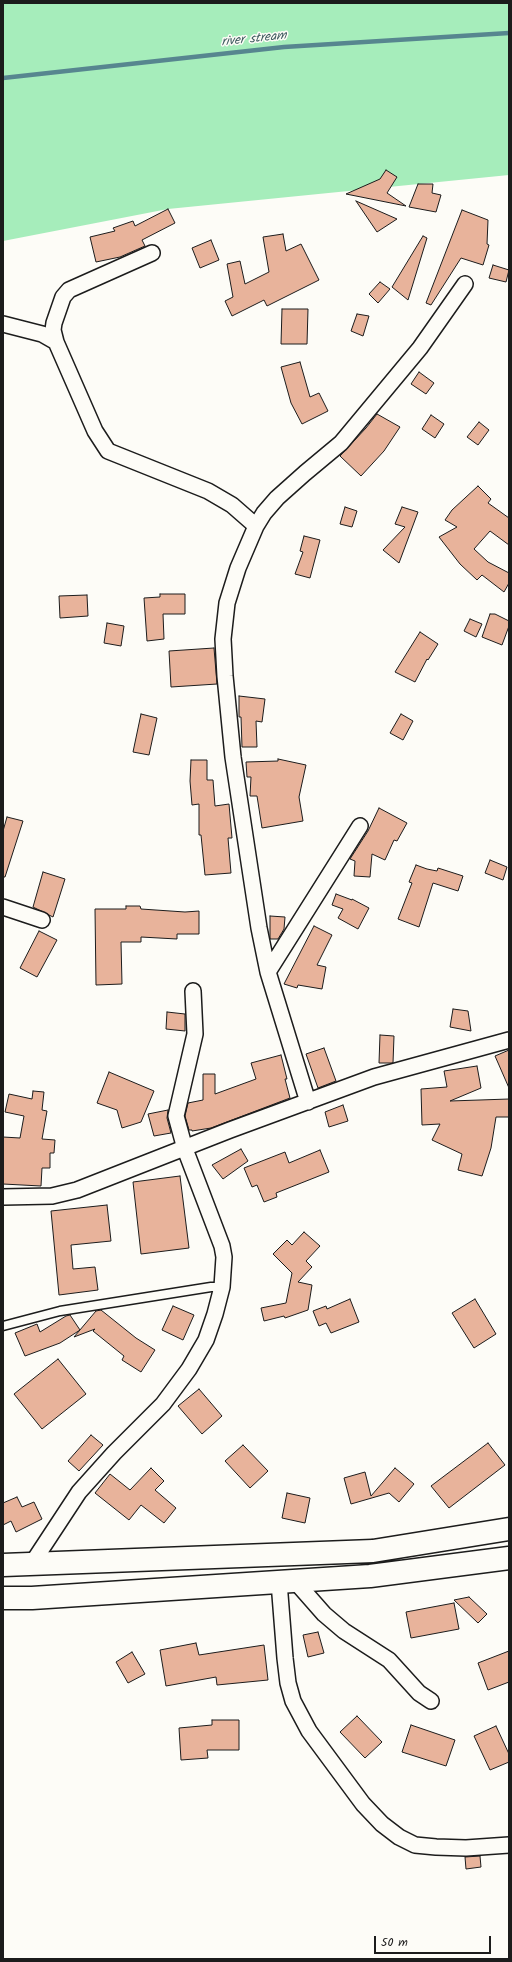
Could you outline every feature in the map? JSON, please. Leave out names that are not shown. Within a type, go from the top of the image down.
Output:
[{"type":"highway","points":[[3,1565],[373,1551],[509,1529]]},
{"type":"highway","points":[[3,1598],[32,1598],[370,1576],[509,1558]]},
{"type":"street","points":[[152,253],[69,290],[63,297],[54,323],[53,330],[56,342],[95,431],[108,451],[208,491],[232,505],[256,526]]},
{"type":"street","points":[[308,1102],[268,972],[259,928],[233,758],[223,639],[227,603],[238,568],[256,526],[277,498],[341,443],[420,348],[465,284]]},
{"type":"street","points":[[3,324],[42,334],[56,342]]},
{"type":"street","points":[[268,972],[360,826]]},
{"type":"street","points":[[3,907],[42,920]]},
{"type":"street","points":[[31,1565],[79,1492],[114,1453],[163,1404],[189,1369],[206,1340],[222,1287],[224,1257],[222,1246],[185,1149],[177,1122],[177,1109],[195,1034],[193,991]]},
{"type":"street","points":[[3,1197],[39,1197],[63,1194],[185,1149],[230,1130],[374,1078],[509,1040]]},
{"type":"street","points":[[287,1581],[344,1631],[389,1660],[419,1693],[431,1701]]},
{"type":"street","points":[[287,1581],[285,1658],[288,1683],[293,1700],[309,1731],[363,1804],[382,1824],[399,1838],[415,1845],[459,1848],[509,1845]]},
{"type":"lane","points":[[3,1326],[60,1311],[211,1287],[222,1287]]},
{"type":"green space","points":[[3,3],[509,3],[509,175],[168,209],[3,241]]},
{"type":"building","points":[[386,170],[397,177],[387,193],[406,206],[346,194],[380,179]]},
{"type":"building","points":[[418,184],[433,184],[432,193],[441,195],[436,212],[409,207]]},
{"type":"building","points":[[356,201],[397,219],[377,232]]},
{"type":"building","points":[[168,209],[175,223],[142,240],[145,246],[120,257],[96,262],[90,237],[115,231],[113,228],[133,221],[135,226]]},
{"type":"building","points":[[462,210],[488,220],[487,244],[489,245],[483,265],[461,258],[431,305],[426,303]]},
{"type":"building","points":[[283,234],[286,251],[301,244],[319,280],[267,306],[264,300],[232,316],[225,301],[233,297],[227,264],[240,261],[245,284],[269,272],[263,237]]},
{"type":"building","points":[[423,236],[427,238],[408,300],[392,287]]},
{"type":"building","points":[[211,240],[219,260],[200,268],[192,248]]},
{"type":"building","points":[[493,265],[509,270],[506,282],[489,278]]},
{"type":"building","points":[[380,282],[390,289],[378,303],[369,294]]},
{"type":"building","points":[[282,309],[308,309],[307,344],[281,344]]},
{"type":"building","points":[[357,314],[369,316],[363,336],[351,331]]},
{"type":"building","points":[[300,362],[310,397],[319,393],[328,411],[302,424],[291,403],[281,367]]},
{"type":"building","points":[[419,372],[434,383],[426,394],[411,384]]},
{"type":"building","points":[[377,414],[400,427],[384,451],[361,476],[340,456]]},
{"type":"building","points":[[431,415],[444,424],[435,438],[422,429]]},
{"type":"building","points":[[479,422],[489,430],[478,445],[467,437]]},
{"type":"building","points":[[478,486],[491,499],[488,503],[509,518],[509,545],[490,531],[474,549],[488,562],[509,573],[509,583],[504,592],[482,575],[477,580],[460,564],[439,537],[457,527],[445,520],[452,510]]},
{"type":"building","points":[[345,507],[357,511],[352,527],[340,524]]},
{"type":"building","points":[[402,507],[418,512],[399,563],[383,550],[405,527],[395,524]]},
{"type":"building","points":[[304,536],[320,540],[310,578],[295,574],[303,552],[300,551]]},
{"type":"building","points":[[160,594],[185,594],[185,614],[163,614],[164,639],[147,641],[144,598],[160,597]]},
{"type":"building","points":[[87,595],[88,616],[60,618],[59,596]]},
{"type":"building","points":[[490,614],[495,614],[509,621],[509,626],[502,645],[482,637]]},
{"type":"building","points":[[470,619],[482,624],[476,637],[464,631]]},
{"type":"building","points":[[107,623],[124,626],[121,646],[104,643]]},
{"type":"building","points":[[420,632],[438,644],[428,660],[427,659],[415,682],[395,672]]},
{"type":"building","points":[[214,648],[217,684],[171,687],[169,651]]},
{"type":"building","points":[[239,696],[265,699],[262,722],[256,721],[257,747],[242,747],[241,717],[239,717]]},
{"type":"building","points":[[141,714],[157,718],[149,755],[133,752]]},
{"type":"building","points":[[401,714],[413,721],[403,740],[390,733]]},
{"type":"building","points":[[278,759],[306,765],[299,797],[303,821],[262,828],[257,796],[250,796],[251,777],[247,777],[246,762],[278,761]]},
{"type":"building","points":[[191,760],[207,760],[207,780],[213,780],[215,806],[229,804],[232,838],[228,838],[231,873],[205,875],[201,835],[199,835],[199,804],[192,805],[190,781]]},
{"type":"building","points":[[379,808],[407,823],[397,841],[394,840],[385,860],[372,854],[370,877],[354,876],[355,861],[350,859],[368,831]]},
{"type":"building","points":[[7,817],[23,821],[5,877],[3,877],[3,831]]},
{"type":"building","points":[[490,860],[507,867],[503,880],[485,873]]},
{"type":"building","points":[[416,865],[437,871],[438,868],[463,876],[458,891],[433,883],[419,927],[398,919],[412,883],[409,882]]},
{"type":"building","points":[[43,872],[65,879],[53,917],[33,907]]},
{"type":"building","points":[[336,894],[352,899],[369,908],[358,929],[338,918],[343,909],[332,905]]},
{"type":"building","points":[[126,906],[140,906],[141,909],[185,912],[199,911],[199,934],[177,934],[177,939],[141,937],[141,942],[121,942],[122,984],[96,985],[95,909],[126,909]]},
{"type":"building","points":[[270,916],[285,917],[284,929],[278,939],[270,939]]},
{"type":"building","points":[[314,926],[332,935],[317,965],[326,967],[322,989],[298,985],[297,988],[284,984]]},
{"type":"building","points":[[39,931],[57,940],[37,977],[20,968]]},
{"type":"building","points":[[453,1009],[468,1011],[471,1031],[450,1027]]},
{"type":"building","points":[[167,1012],[185,1014],[185,1031],[166,1029]]},
{"type":"building","points":[[380,1035],[394,1036],[393,1063],[379,1063]]},
{"type":"building","points":[[324,1048],[336,1081],[318,1088],[306,1054]]},
{"type":"building","points":[[509,1050],[509,1088],[495,1056]]},
{"type":"building","points":[[281,1055],[290,1098],[211,1128],[192,1131],[189,1130],[185,1116],[188,1103],[203,1100],[203,1074],[215,1074],[215,1094],[256,1079],[251,1063]]},
{"type":"building","points":[[477,1066],[481,1088],[450,1101],[509,1099],[509,1117],[496,1117],[491,1148],[482,1176],[458,1170],[462,1154],[432,1140],[440,1124],[422,1125],[421,1089],[447,1087],[444,1071]]},
{"type":"building","points":[[109,1072],[154,1091],[141,1122],[122,1128],[117,1110],[97,1103]]},
{"type":"building","points":[[33,1091],[44,1092],[42,1110],[47,1111],[42,1139],[55,1140],[54,1153],[50,1153],[50,1168],[42,1168],[41,1186],[3,1184],[3,1137],[20,1138],[24,1116],[5,1112],[9,1094],[32,1099]]},
{"type":"building","points":[[343,1105],[348,1121],[329,1127],[325,1112]]},
{"type":"building","points":[[168,1110],[167,1118],[171,1133],[154,1136],[148,1114]]},
{"type":"building","points":[[241,1149],[248,1161],[223,1179],[212,1165]]},
{"type":"building","points":[[320,1150],[329,1172],[276,1193],[277,1197],[264,1202],[257,1185],[252,1187],[244,1168],[285,1152],[289,1163]]},
{"type":"building","points":[[180,1176],[189,1248],[141,1254],[133,1182]]},
{"type":"building","points":[[107,1205],[111,1241],[71,1245],[73,1269],[95,1267],[98,1290],[59,1295],[51,1211]]},
{"type":"building","points":[[304,1232],[320,1246],[306,1261],[312,1267],[298,1282],[312,1285],[308,1310],[285,1318],[284,1316],[264,1321],[261,1308],[286,1303],[292,1273],[273,1254],[287,1240],[292,1245]]},
{"type":"building","points":[[350,1299],[359,1322],[331,1333],[326,1323],[319,1326],[313,1311],[326,1306],[327,1309]]},
{"type":"building","points":[[475,1299],[496,1334],[474,1348],[452,1313]]},
{"type":"building","points":[[173,1306],[194,1315],[183,1340],[162,1330]]},
{"type":"building","points":[[101,1310],[136,1338],[155,1350],[141,1372],[122,1360],[124,1356],[93,1331],[95,1329],[74,1337],[96,1311]]},
{"type":"building","points":[[70,1315],[80,1330],[60,1343],[25,1356],[15,1333],[37,1324],[40,1332]]},
{"type":"building","points":[[58,1359],[86,1394],[42,1429],[14,1394]]},
{"type":"building","points":[[199,1389],[222,1416],[202,1434],[178,1406]]},
{"type":"building","points":[[91,1435],[103,1445],[79,1471],[68,1461]]},
{"type":"building","points":[[488,1443],[505,1465],[449,1508],[431,1486]]},
{"type":"building","points":[[243,1445],[268,1471],[250,1488],[225,1461]]},
{"type":"building","points":[[151,1468],[164,1481],[155,1490],[176,1508],[164,1523],[141,1505],[129,1520],[95,1493],[110,1474],[130,1490]]},
{"type":"building","points":[[395,1468],[414,1484],[399,1502],[389,1493],[351,1504],[344,1478],[365,1472],[371,1496]]},
{"type":"building","points":[[287,1493],[310,1498],[305,1523],[282,1518]]},
{"type":"building","points":[[17,1497],[22,1507],[34,1502],[42,1519],[16,1532],[11,1521],[3,1525],[3,1503]]},
{"type":"building","points":[[469,1597],[487,1614],[478,1623],[454,1600]]},
{"type":"building","points":[[454,1603],[459,1629],[411,1638],[406,1612]]},
{"type":"building","points":[[318,1632],[324,1653],[308,1657],[303,1635]]},
{"type":"building","points":[[196,1643],[199,1655],[264,1645],[268,1680],[217,1685],[216,1677],[166,1686],[160,1650]]},
{"type":"building","points":[[509,1651],[509,1682],[488,1690],[478,1663]]},
{"type":"building","points":[[132,1652],[145,1674],[128,1683],[116,1662]]},
{"type":"building","points":[[357,1716],[382,1742],[365,1758],[340,1732]]},
{"type":"building","points":[[212,1720],[239,1720],[239,1750],[207,1750],[208,1758],[181,1760],[179,1728],[212,1725]]},
{"type":"building","points":[[411,1725],[455,1740],[446,1766],[402,1752]]},
{"type":"building","points":[[496,1726],[509,1754],[509,1762],[490,1770],[474,1736]]},
{"type":"building","points":[[480,1856],[481,1867],[466,1869],[465,1857]]},
{"type":"waterway","name":"river stream","points":[[3,78],[284,47],[509,33]]}]
